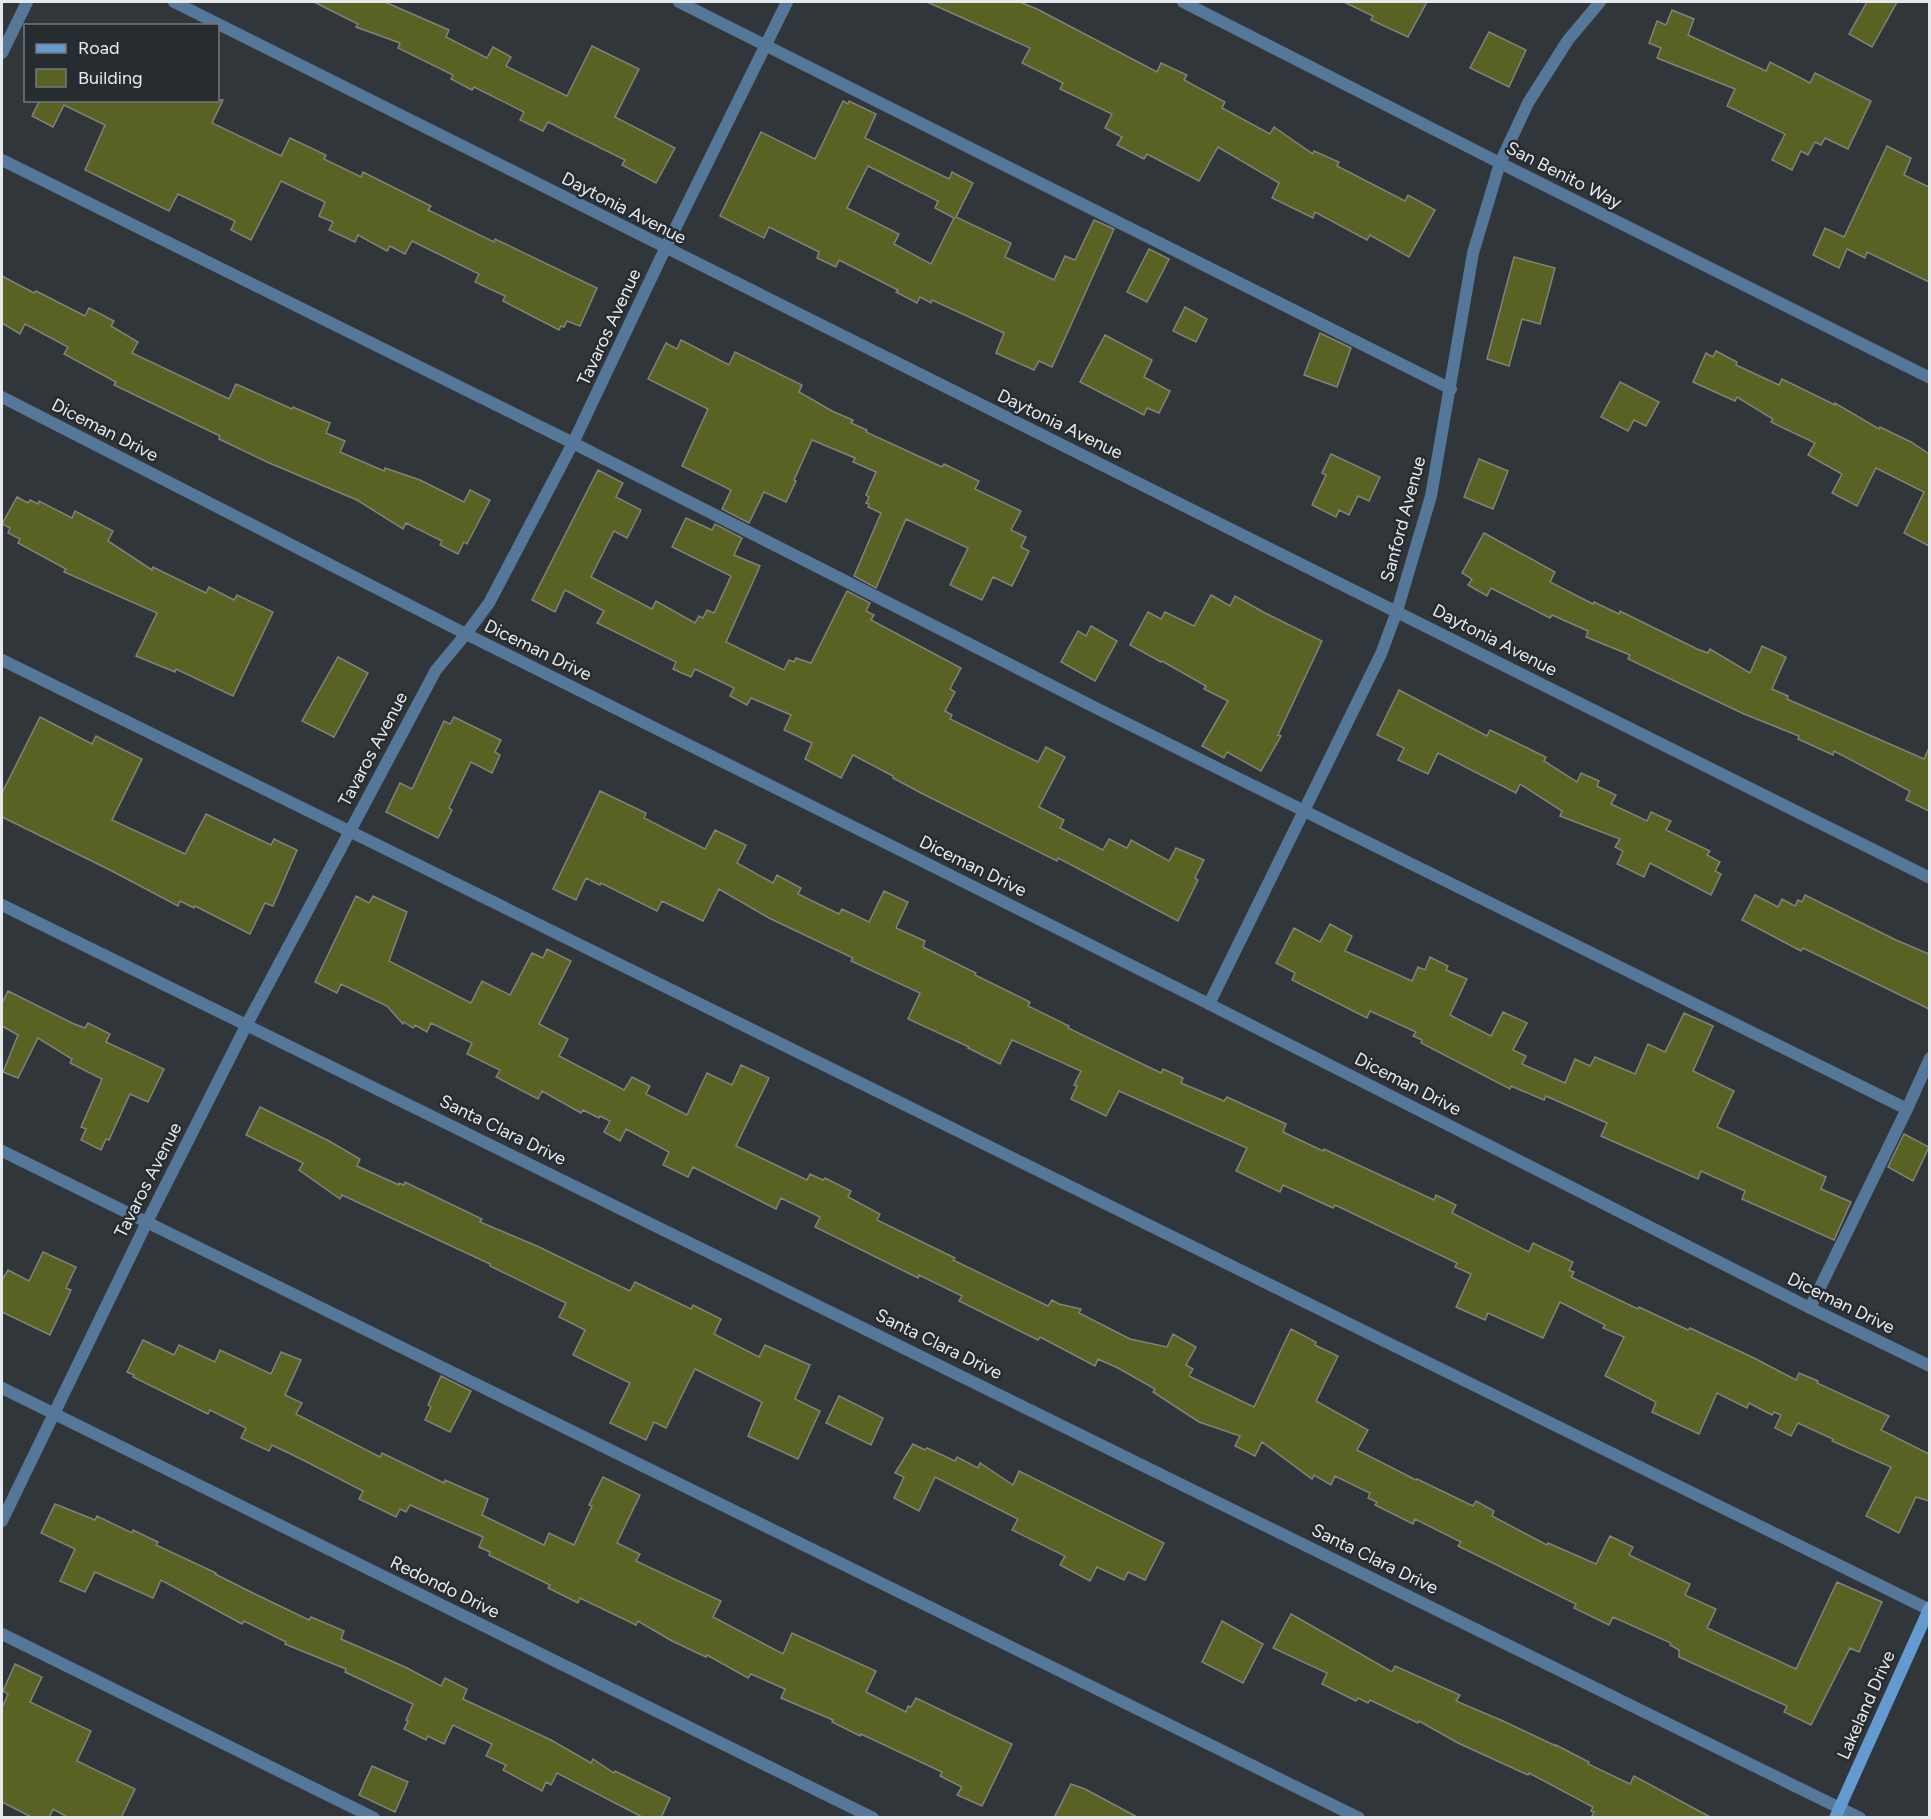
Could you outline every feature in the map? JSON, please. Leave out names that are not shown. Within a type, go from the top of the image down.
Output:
[{"type":"street","points":[[2,53],[27,2]]},
{"type":"street","name":"Daytonia Avenue","points":[[174,2],[218,24]]},
{"type":"street","points":[[679,2],[1450,389]]},
{"type":"street","name":"Tavaros Avenue","points":[[2,1521],[147,1222],[247,1024],[436,670],[489,603],[573,443],[665,249],[787,2]]},
{"type":"street","name":"San Benito Way","points":[[1184,2],[1929,378]]},
{"type":"street","name":"Sanford Avenue","points":[[1209,1004],[1381,654],[1397,611],[1431,496],[1473,253],[1500,163],[1528,103],[1568,40],[1600,2]]},
{"type":"street","name":"Daytonia Avenue","points":[[219,25],[1929,878]]},
{"type":"street","points":[[2,160],[573,443],[1102,711],[1907,1109]]},
{"type":"street","name":"Diceman Drive","points":[[2,397],[466,634],[1929,1366]]},
{"type":"street","points":[[2,660],[349,833],[1929,1608]]},
{"type":"street","name":"Santa Clara Drive","points":[[2,905],[247,1024],[1837,1812],[1860,1818]]},
{"type":"street","points":[[1810,1308],[1907,1109],[1929,1058]]},
{"type":"street","points":[[2,1151],[1359,1818]]},
{"type":"street","name":"Redondo Drive","points":[[2,1388],[873,1818]]},
{"type":"street","name":"Lakeland Drive","points":[[1837,1812],[1929,1608]]},
{"type":"street","points":[[2,1634],[374,1818]]},
{"type":"building","points":[[314,2],[385,2],[449,30],[446,37],[487,58],[493,47],[511,57],[506,66],[567,96],[592,46],[639,69],[615,117],[675,148],[656,183],[622,165],[625,160],[548,122],[543,131],[520,120],[524,112],[474,87],[472,90],[451,79],[453,75],[398,48],[400,43],[356,27],[358,24]]},
{"type":"building","points":[[927,2],[1020,2],[1157,72],[1161,63],[1187,75],[1184,80],[1225,102],[1222,108],[1270,134],[1274,127],[1313,154],[1314,151],[1339,162],[1337,166],[1405,201],[1408,195],[1435,210],[1409,257],[1370,235],[1367,240],[1315,212],[1313,218],[1272,198],[1279,183],[1218,147],[1199,181],[1147,154],[1144,159],[1117,145],[1122,137],[1105,128],[1112,114],[1060,89],[1063,83],[1022,63],[1030,48]]},
{"type":"building","points":[[1344,2],[1427,2],[1408,37],[1371,20],[1373,16]]},
{"type":"building","points":[[1867,2],[1897,2],[1872,47],[1849,34]]},
{"type":"building","points":[[1672,10],[1694,19],[1688,35],[1766,71],[1770,62],[1810,83],[1815,73],[1871,101],[1848,149],[1825,138],[1821,145],[1815,142],[1808,155],[1801,151],[1792,170],[1772,160],[1785,134],[1727,106],[1735,89],[1657,58],[1661,48],[1649,43],[1657,21],[1666,25]]},
{"type":"building","points":[[1489,32],[1526,50],[1509,87],[1470,68]]},
{"type":"building","points":[[223,100],[212,123],[281,156],[290,138],[326,155],[324,159],[361,177],[363,172],[431,206],[428,210],[597,288],[580,326],[567,321],[559,330],[503,301],[505,296],[475,282],[479,274],[412,241],[405,254],[390,246],[387,251],[358,235],[355,242],[329,230],[333,222],[319,216],[325,202],[281,181],[251,240],[231,230],[235,221],[178,194],[169,211],[85,170],[105,125],[64,105],[53,127],[32,116],[39,102],[219,102]]},
{"type":"building","points":[[843,101],[848,104],[849,101],[876,114],[865,138],[949,179],[952,172],[973,183],[956,217],[1011,243],[1005,257],[1054,280],[1065,256],[1075,260],[1094,220],[1114,229],[1052,367],[1039,361],[1034,370],[996,353],[1004,333],[932,300],[931,303],[920,297],[917,303],[896,292],[898,290],[839,260],[836,267],[817,258],[819,252],[769,227],[764,238],[720,216],[761,132],[815,159]],"holes":[[[868,166],[938,201],[935,208],[954,218],[931,264],[894,244],[899,234],[847,208]]]},
{"type":"building","points":[[1887,146],[1911,158],[1904,175],[1929,187],[1929,282],[1867,252],[1865,258],[1847,249],[1839,268],[1813,255],[1825,228],[1844,237]]},
{"type":"building","points":[[1149,249],[1169,259],[1147,302],[1127,292]]},
{"type":"building","points":[[1514,257],[1555,268],[1540,324],[1522,319],[1509,366],[1487,359]]},
{"type":"building","points":[[2,276],[85,316],[89,308],[114,321],[111,326],[138,342],[132,353],[229,399],[236,384],[330,423],[326,433],[345,441],[340,452],[384,471],[385,468],[420,480],[464,502],[470,490],[490,500],[467,544],[464,542],[458,554],[440,545],[442,541],[406,523],[403,529],[357,500],[267,462],[219,439],[220,436],[114,385],[116,382],[64,354],[68,347],[25,324],[20,334],[2,323]]},
{"type":"building","points":[[1185,307],[1207,319],[1196,342],[1173,331]]},
{"type":"building","points":[[1320,333],[1351,348],[1337,387],[1304,375]]},
{"type":"building","points":[[1105,335],[1152,360],[1144,377],[1170,391],[1159,413],[1147,408],[1144,415],[1080,382]]},
{"type":"building","points":[[681,340],[729,365],[735,352],[802,385],[799,392],[853,420],[851,423],[867,430],[866,432],[942,467],[944,464],[979,481],[975,489],[1021,511],[1011,530],[1026,537],[1021,547],[1029,551],[1012,586],[993,577],[982,600],[950,585],[968,548],[906,519],[876,588],[854,576],[881,513],[868,507],[869,504],[866,503],[869,497],[866,495],[876,472],[853,462],[855,458],[812,440],[786,502],[764,492],[749,523],[722,509],[731,490],[682,466],[708,409],[648,379],[666,343],[677,349]]},
{"type":"building","points":[[1716,351],[1737,362],[1736,365],[1779,385],[1782,379],[1835,405],[1835,403],[1879,429],[1880,427],[1911,442],[1929,454],[1929,546],[1904,533],[1924,492],[1876,468],[1857,506],[1832,493],[1842,474],[1808,455],[1815,443],[1771,422],[1773,419],[1737,397],[1735,401],[1693,382],[1706,353],[1713,357]]},
{"type":"building","points":[[1620,382],[1659,402],[1646,426],[1634,420],[1628,431],[1601,417]]},
{"type":"building","points":[[1331,454],[1380,477],[1369,501],[1358,496],[1349,515],[1339,510],[1336,517],[1312,505],[1326,475],[1322,473]]},
{"type":"building","points":[[1479,459],[1508,471],[1493,509],[1464,497]]},
{"type":"building","points":[[598,470],[623,483],[616,497],[641,510],[627,538],[614,531],[591,577],[652,609],[656,601],[695,623],[699,616],[703,618],[707,610],[714,613],[731,576],[672,547],[686,518],[712,530],[715,524],[742,538],[734,555],[760,566],[726,642],[784,670],[789,660],[794,662],[796,658],[811,663],[847,591],[870,603],[866,611],[874,615],[871,620],[961,668],[950,689],[955,692],[945,711],[952,715],[950,719],[1038,762],[1046,747],[1065,757],[1039,807],[1064,820],[1060,828],[1103,850],[1109,839],[1127,848],[1131,840],[1169,861],[1176,848],[1204,860],[1195,878],[1198,880],[1178,921],[1058,858],[1057,861],[923,794],[853,755],[841,778],[805,759],[812,743],[784,730],[791,715],[751,698],[747,705],[730,696],[734,688],[695,669],[691,677],[673,669],[676,662],[597,623],[604,611],[565,590],[555,612],[532,600]]},
{"type":"building","points":[[17,497],[28,503],[30,500],[38,504],[39,501],[72,518],[75,511],[113,531],[108,541],[152,570],[153,567],[206,593],[209,587],[234,600],[237,595],[273,612],[233,696],[176,669],[175,672],[136,656],[157,613],[64,572],[66,569],[18,543],[20,539],[8,533],[10,528],[2,524]]},
{"type":"building","points":[[1484,533],[1555,572],[1550,582],[1593,604],[1594,602],[1619,614],[1620,611],[1697,649],[1708,653],[1710,649],[1750,673],[1762,646],[1786,657],[1772,689],[1788,696],[1787,699],[1924,759],[1929,748],[1929,811],[1906,800],[1910,791],[1834,751],[1833,755],[1798,739],[1799,736],[1744,714],[1628,659],[1630,655],[1586,637],[1588,631],[1552,615],[1550,618],[1491,588],[1487,596],[1468,585],[1472,579],[1462,573]]},
{"type":"building","points":[[1211,595],[1230,606],[1235,596],[1322,641],[1278,735],[1281,736],[1261,771],[1227,752],[1224,758],[1202,746],[1228,701],[1204,689],[1206,686],[1130,645],[1148,612],[1161,619],[1165,612],[1194,626]]},
{"type":"building","points":[[1091,626],[1117,641],[1095,681],[1061,662],[1078,631],[1086,636]]},
{"type":"building","points":[[338,657],[368,673],[334,737],[302,721]]},
{"type":"building","points":[[1399,690],[1487,736],[1490,730],[1546,757],[1544,761],[1577,782],[1581,773],[1599,781],[1597,786],[1616,795],[1611,804],[1647,821],[1651,812],[1671,821],[1666,830],[1710,851],[1707,855],[1720,862],[1715,871],[1721,874],[1711,895],[1650,863],[1644,877],[1617,864],[1623,851],[1615,847],[1620,839],[1560,816],[1562,811],[1520,784],[1516,793],[1438,753],[1428,774],[1398,760],[1404,748],[1377,735]]},
{"type":"building","points":[[40,717],[92,744],[96,736],[142,759],[112,820],[185,854],[206,814],[271,845],[274,839],[297,850],[273,906],[265,903],[250,934],[195,906],[194,908],[180,901],[178,906],[2,817],[2,793]]},
{"type":"building","points":[[454,717],[501,740],[495,752],[500,755],[492,773],[471,762],[449,808],[452,810],[438,838],[386,812],[400,783],[412,789],[444,721],[450,724]]},
{"type":"building","points":[[600,791],[646,813],[644,818],[705,849],[715,830],[746,845],[737,863],[773,883],[777,875],[801,888],[798,894],[839,914],[842,909],[869,922],[884,891],[908,902],[896,928],[925,941],[923,947],[1030,1002],[1028,1006],[1069,1026],[1068,1028],[1161,1073],[1163,1069],[1183,1078],[1181,1083],[1224,1101],[1227,1097],[1286,1124],[1283,1132],[1323,1151],[1324,1149],[1434,1200],[1436,1195],[1456,1205],[1452,1213],[1529,1252],[1533,1243],[1573,1262],[1569,1270],[1574,1272],[1571,1277],[1638,1309],[1639,1307],[1688,1330],[1690,1328],[1796,1380],[1799,1373],[1818,1381],[1817,1383],[1889,1416],[1881,1430],[1929,1454],[1929,1501],[1916,1497],[1899,1533],[1866,1516],[1891,1467],[1798,1423],[1791,1436],[1775,1428],[1781,1415],[1774,1412],[1772,1415],[1749,1403],[1747,1408],[1717,1393],[1699,1434],[1652,1412],[1656,1402],[1605,1376],[1624,1337],[1603,1328],[1605,1325],[1560,1302],[1543,1338],[1488,1313],[1485,1320],[1456,1307],[1471,1274],[1455,1267],[1457,1263],[1335,1205],[1333,1208],[1283,1185],[1280,1192],[1236,1171],[1247,1148],[1119,1091],[1106,1116],[1071,1099],[1077,1086],[1074,1085],[1081,1071],[1012,1040],[1000,1064],[908,1019],[920,993],[851,961],[853,958],[769,918],[719,889],[703,921],[662,901],[657,911],[586,878],[576,900],[553,889]]},
{"type":"building","points":[[1755,895],[1778,907],[1782,899],[1795,906],[1798,900],[1802,902],[1805,895],[1929,954],[1929,1009],[1803,948],[1801,951],[1742,920]]},
{"type":"building","points":[[356,896],[369,903],[373,896],[407,912],[389,961],[471,1003],[482,981],[510,995],[532,953],[543,958],[547,949],[571,961],[539,1024],[568,1039],[559,1056],[624,1090],[632,1077],[650,1086],[646,1094],[687,1115],[707,1073],[732,1085],[741,1065],[769,1078],[736,1146],[807,1180],[810,1174],[823,1180],[825,1178],[851,1191],[848,1197],[880,1214],[877,1220],[955,1258],[953,1260],[1048,1306],[1052,1300],[1081,1309],[1079,1313],[1130,1339],[1167,1347],[1173,1334],[1196,1347],[1186,1365],[1193,1369],[1189,1376],[1254,1407],[1291,1329],[1316,1342],[1315,1345],[1338,1356],[1316,1401],[1368,1430],[1357,1450],[1473,1506],[1476,1501],[1494,1511],[1492,1516],[1547,1545],[1548,1543],[1596,1564],[1610,1536],[1633,1547],[1629,1555],[1690,1584],[1685,1595],[1716,1609],[1707,1628],[1796,1669],[1837,1582],[1882,1602],[1859,1652],[1850,1648],[1811,1725],[1784,1712],[1787,1706],[1679,1657],[1679,1650],[1670,1645],[1671,1643],[1613,1617],[1609,1625],[1574,1608],[1576,1604],[1458,1546],[1461,1542],[1415,1519],[1413,1524],[1375,1505],[1377,1502],[1368,1498],[1370,1493],[1335,1476],[1331,1485],[1314,1475],[1312,1479],[1262,1442],[1255,1456],[1235,1446],[1240,1436],[1199,1422],[1153,1392],[1155,1389],[1118,1368],[1098,1359],[1095,1366],[1040,1337],[1038,1340],[959,1301],[962,1296],[919,1275],[918,1278],[815,1227],[820,1217],[781,1198],[776,1209],[693,1167],[688,1177],[663,1165],[669,1152],[626,1129],[620,1141],[604,1132],[610,1121],[583,1110],[581,1113],[542,1091],[538,1099],[496,1077],[500,1070],[467,1054],[472,1043],[431,1023],[427,1032],[415,1025],[413,1028],[404,1022],[403,1024],[387,1006],[341,984],[337,993],[315,982]]},
{"type":"building","points":[[1330,924],[1352,936],[1345,951],[1412,981],[1418,967],[1425,970],[1430,957],[1448,966],[1446,970],[1467,979],[1450,1015],[1491,1036],[1503,1012],[1527,1023],[1513,1050],[1526,1056],[1522,1064],[1565,1083],[1575,1059],[1590,1066],[1595,1057],[1635,1074],[1648,1044],[1665,1052],[1684,1013],[1713,1026],[1693,1071],[1734,1091],[1717,1127],[1826,1177],[1821,1189],[1851,1202],[1834,1240],[1742,1199],[1745,1191],[1701,1171],[1698,1179],[1601,1136],[1607,1123],[1546,1096],[1544,1100],[1511,1086],[1510,1089],[1421,1043],[1422,1040],[1413,1036],[1416,1032],[1370,1011],[1367,1018],[1292,980],[1295,973],[1276,963],[1294,928],[1320,942]]},
{"type":"building","points":[[8,991],[72,1023],[85,1028],[88,1023],[110,1034],[106,1042],[164,1069],[148,1102],[130,1094],[109,1140],[106,1139],[101,1150],[81,1140],[86,1129],[81,1127],[102,1079],[70,1063],[72,1059],[38,1038],[18,1078],[3,1072],[18,1035],[2,1026],[2,1003]]},
{"type":"building","points":[[260,1107],[360,1159],[357,1166],[399,1185],[399,1183],[404,1185],[405,1182],[482,1219],[480,1222],[537,1246],[630,1291],[635,1282],[691,1309],[693,1305],[721,1319],[714,1334],[759,1357],[765,1345],[810,1365],[795,1399],[820,1411],[798,1459],[748,1436],[762,1402],[695,1369],[666,1428],[654,1422],[646,1440],[610,1423],[630,1383],[573,1355],[585,1330],[559,1317],[566,1303],[490,1264],[342,1195],[340,1199],[299,1170],[303,1163],[246,1135]]},
{"type":"building","points":[[1904,1134],[1929,1147],[1913,1181],[1888,1167]]},
{"type":"building","points":[[43,1252],[76,1267],[66,1288],[71,1290],[50,1335],[2,1312],[2,1280],[8,1270],[29,1281]]},
{"type":"building","points":[[143,1340],[174,1355],[179,1345],[215,1362],[220,1350],[271,1374],[281,1352],[301,1360],[285,1395],[302,1403],[296,1414],[380,1457],[382,1453],[444,1483],[445,1480],[488,1499],[482,1515],[544,1545],[549,1533],[574,1545],[592,1506],[589,1505],[603,1477],[640,1495],[617,1543],[640,1554],[636,1561],[721,1601],[713,1617],[783,1654],[792,1633],[876,1671],[866,1692],[906,1712],[908,1706],[911,1707],[916,1698],[1012,1744],[982,1806],[957,1795],[962,1787],[940,1776],[942,1772],[781,1698],[785,1689],[751,1674],[748,1678],[707,1655],[706,1657],[672,1641],[638,1621],[636,1625],[580,1598],[578,1603],[548,1588],[550,1585],[489,1555],[490,1552],[479,1547],[483,1537],[410,1505],[406,1512],[400,1509],[396,1517],[359,1499],[363,1491],[303,1460],[272,1445],[269,1451],[241,1438],[246,1428],[210,1410],[208,1414],[127,1372]]},
{"type":"building","points":[[441,1376],[471,1391],[450,1432],[425,1420],[431,1407],[428,1405]]},
{"type":"building","points":[[839,1396],[883,1418],[871,1445],[826,1423]]},
{"type":"building","points":[[913,1444],[955,1461],[957,1457],[978,1468],[980,1463],[1013,1485],[1019,1471],[1164,1543],[1145,1580],[1128,1572],[1124,1580],[1097,1567],[1090,1581],[1060,1565],[1065,1556],[1012,1530],[1018,1519],[935,1477],[919,1511],[894,1498],[904,1477],[895,1473]]},
{"type":"building","points":[[55,1504],[95,1520],[97,1516],[132,1533],[133,1530],[158,1542],[156,1545],[309,1620],[311,1617],[344,1631],[341,1639],[405,1667],[441,1686],[445,1678],[467,1689],[463,1699],[551,1740],[591,1763],[593,1759],[614,1773],[615,1771],[670,1798],[661,1818],[644,1818],[557,1773],[551,1785],[546,1782],[542,1791],[503,1770],[506,1765],[486,1756],[492,1744],[453,1725],[444,1744],[428,1736],[426,1740],[404,1729],[413,1704],[345,1672],[346,1669],[285,1644],[286,1642],[244,1621],[242,1624],[161,1580],[153,1598],[95,1572],[85,1592],[60,1581],[75,1549],[41,1533]]},
{"type":"building","points":[[1291,1614],[1392,1672],[1395,1666],[1460,1695],[1456,1701],[1556,1745],[1589,1762],[1588,1764],[1630,1784],[1634,1776],[1712,1818],[1591,1818],[1594,1812],[1591,1811],[1593,1807],[1529,1773],[1528,1775],[1458,1743],[1419,1721],[1418,1723],[1370,1700],[1368,1703],[1358,1698],[1356,1701],[1322,1684],[1327,1673],[1273,1648]]},
{"type":"building","points":[[1222,1621],[1263,1644],[1243,1683],[1202,1662]]},
{"type":"building","points":[[15,1664],[42,1677],[30,1702],[91,1731],[77,1761],[135,1789],[121,1818],[69,1818],[53,1809],[49,1818],[33,1818],[2,1802],[2,1708],[8,1694],[3,1691]]},
{"type":"building","points":[[372,1766],[408,1782],[395,1812],[359,1795]]},
{"type":"building","points":[[1071,1784],[1085,1789],[1139,1818],[1054,1818]]}]
